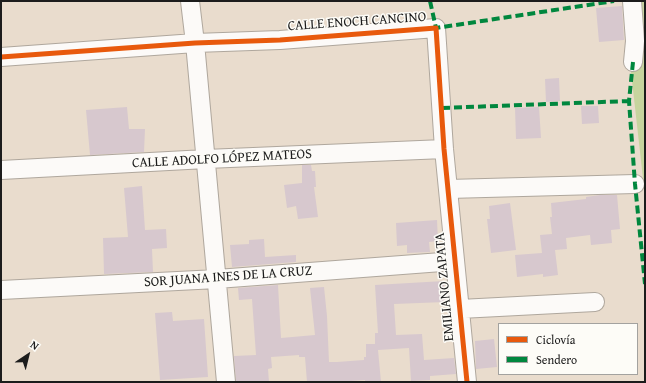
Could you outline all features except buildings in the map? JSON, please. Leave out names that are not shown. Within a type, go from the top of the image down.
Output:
[{"type":"street","points":[[190,1],[196,43],[226,382]]},
{"type":"street","points":[[632,1],[635,41],[633,62]]},
{"type":"street","name":"CALLE ENOCH CANCINO","points":[[1,57],[196,43],[280,40],[436,28]]},
{"type":"street","name":"EMILIANO ZAPATA","points":[[436,28],[444,149],[467,382]]},
{"type":"street","name":"CALLE ADOLFO LÓPEZ MATEOS","points":[[1,170],[206,159],[444,149]]},
{"type":"street","points":[[448,189],[635,184]]},
{"type":"street","name":"SOR JUANA INES DE LA CRUZ","points":[[1,290],[217,278],[455,261]]},
{"type":"street","points":[[460,310],[595,302]]},
{"type":"green space","points":[[623,1],[645,1],[645,196]]},
{"type":"marked path","points":[[430,1],[436,28],[614,1]]},
{"type":"marked path","points":[[633,62],[629,101],[635,184],[645,284]]},
{"type":"marked path","points":[[442,108],[629,101]]},
{"type":"cycle path","points":[[1,57],[195,43],[280,40],[436,28],[444,149],[467,382]]}]
